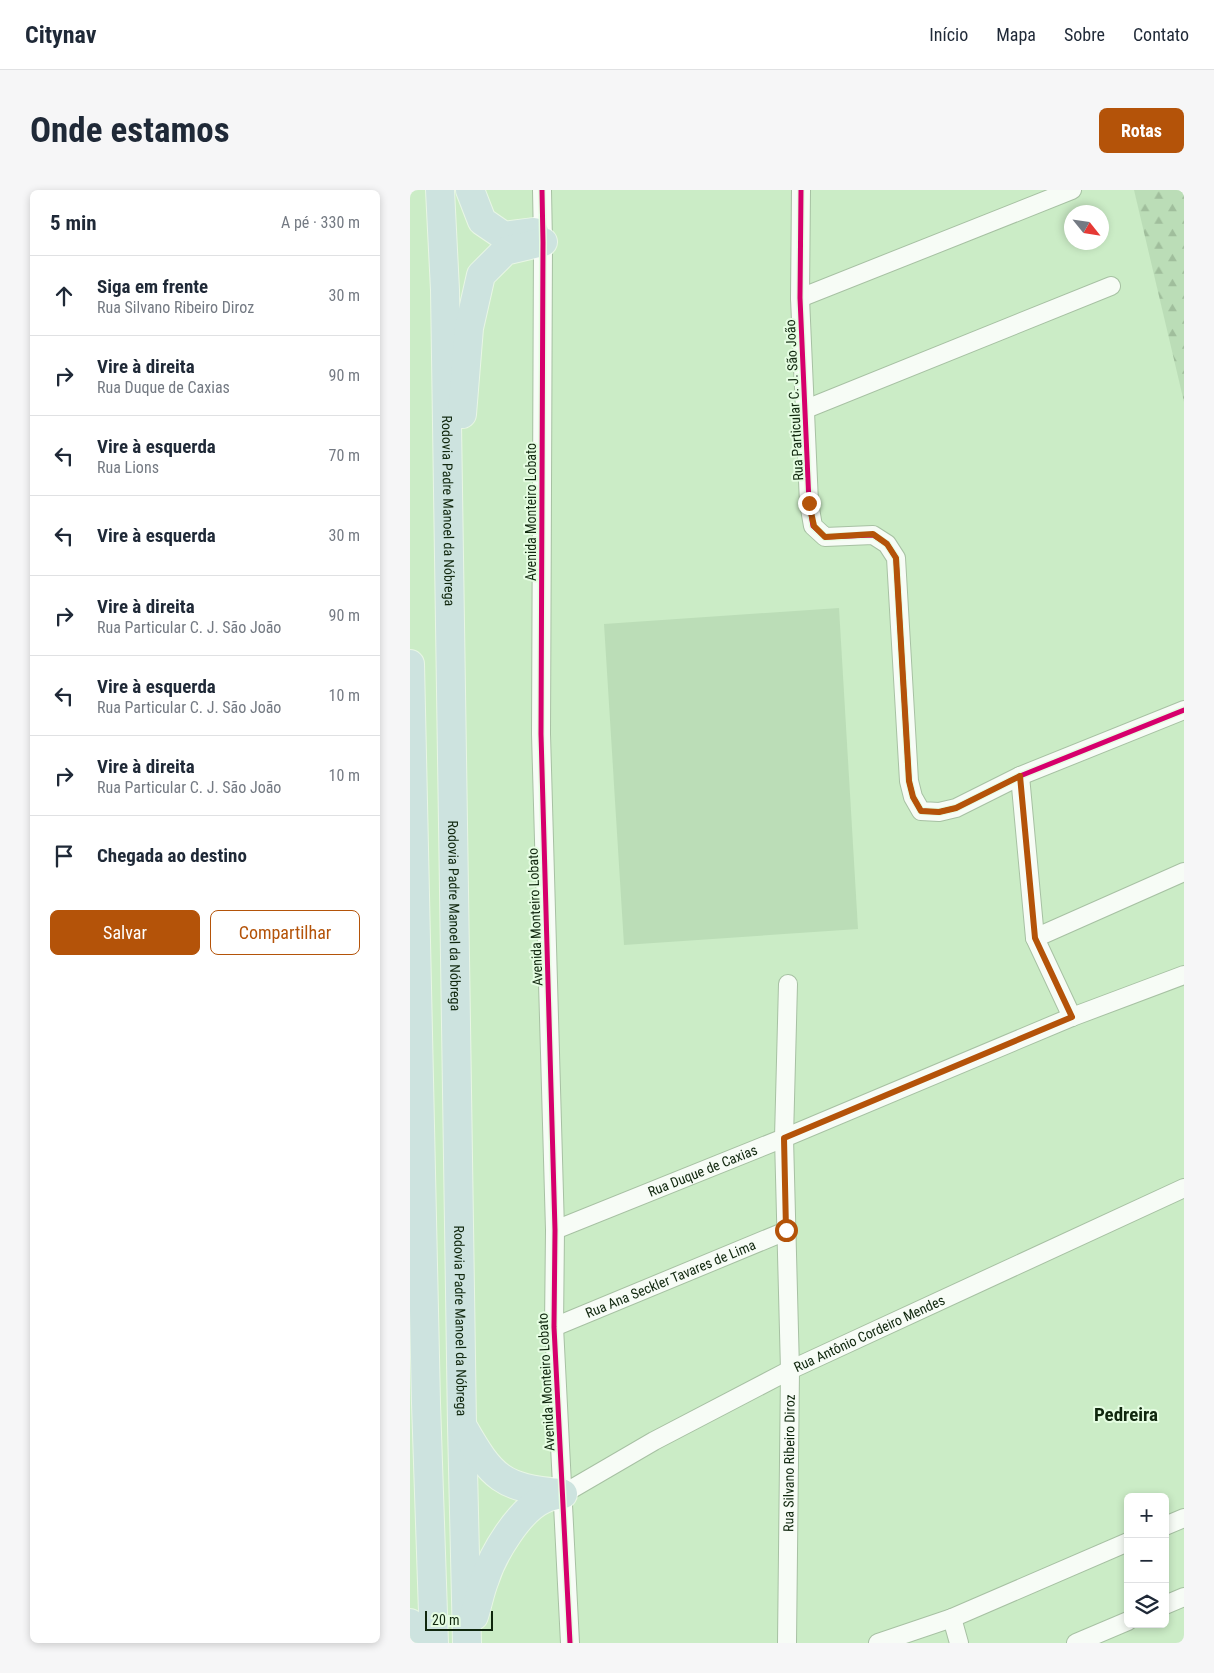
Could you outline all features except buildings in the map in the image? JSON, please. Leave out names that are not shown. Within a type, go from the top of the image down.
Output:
[{"type":"highway","name":"Rodovia Padre Manoel da Nóbrega","points":[[440,190],[445,290],[466,1641]]},
{"type":"highway","points":[[470,190],[482,221],[504,236],[543,236]]},
{"type":"highway","points":[[449,580],[469,328],[481,275],[505,251],[543,236]]},
{"type":"highway","points":[[410,664],[426,1403],[434,1643]]},
{"type":"highway","points":[[410,1481],[426,1403]]},
{"type":"highway","points":[[462,1424],[482,1460],[493,1472],[506,1481],[520,1487],[563,1494]]},
{"type":"highway","points":[[466,1641],[485,1577],[515,1524],[528,1509],[544,1498],[563,1494]]},
{"type":"highway","points":[[410,1623],[422,1643]]},
{"type":"street","name":"Avenida Monteiro Lobato","points":[[542,190],[541,734],[555,1230],[554,1328],[570,1643]]},
{"type":"street","name":"Rua Particular C. J. São João","points":[[801,190],[800,298],[809,503],[814,526],[825,537],[873,534],[887,544],[896,558],[909,781],[913,797],[921,811],[939,812],[956,808],[1020,776]]},
{"type":"street","points":[[800,298],[1072,190]]},
{"type":"street","points":[[806,409],[1111,286]]},
{"type":"street","points":[[1072,1017],[1035,938],[1020,776],[1184,710]]},
{"type":"street","points":[[1035,938],[1184,872]]},
{"type":"street","name":"Rua Duque de Caxias","points":[[555,1230],[784,1138],[1072,1017],[1184,975]]},
{"type":"street","name":"Rua Silvano Ribeiro Diroz","points":[[787,1643],[790,1370],[784,1138],[788,984]]},
{"type":"street","name":"Rua Antônio Cordeiro Mendes","points":[[563,1494],[654,1441],[790,1370],[1184,1188]]},
{"type":"street","name":"Rua Ana Seckler Tavares de Lima","points":[[554,1328],[786,1230]]},
{"type":"street","points":[[1169,1524],[1184,1518]]},
{"type":"street","points":[[878,1643],[952,1618],[1124,1544]]},
{"type":"street","points":[[1169,1603],[1184,1597]]},
{"type":"street","points":[[952,1618],[959,1643]]},
{"type":"street","points":[[1076,1643],[1124,1623]]},
{"type":"green space","points":[[1134,190],[1184,190],[1184,402]]},
{"type":"green space","points":[[839,608],[858,929],[624,945],[604,624]]},
{"type":"cycle path","points":[[542,190],[541,734],[555,1230],[554,1327],[570,1643]]},
{"type":"cycle path","points":[[801,190],[800,298],[809,503],[813,526],[825,537],[873,535],[887,544],[896,558],[909,781],[913,797],[921,811],[939,812],[956,808],[1020,776],[1184,710]]},
{"type":"district","name":"Pedreira","points":[[1126,1414]]},
{"type":"route","points":[[786,1230],[784,1138],[1072,1017],[1035,938],[1020,776],[956,808],[939,812],[921,811],[913,797],[909,781],[896,558],[887,544],[873,534],[825,537],[814,526],[809,503]]}]
